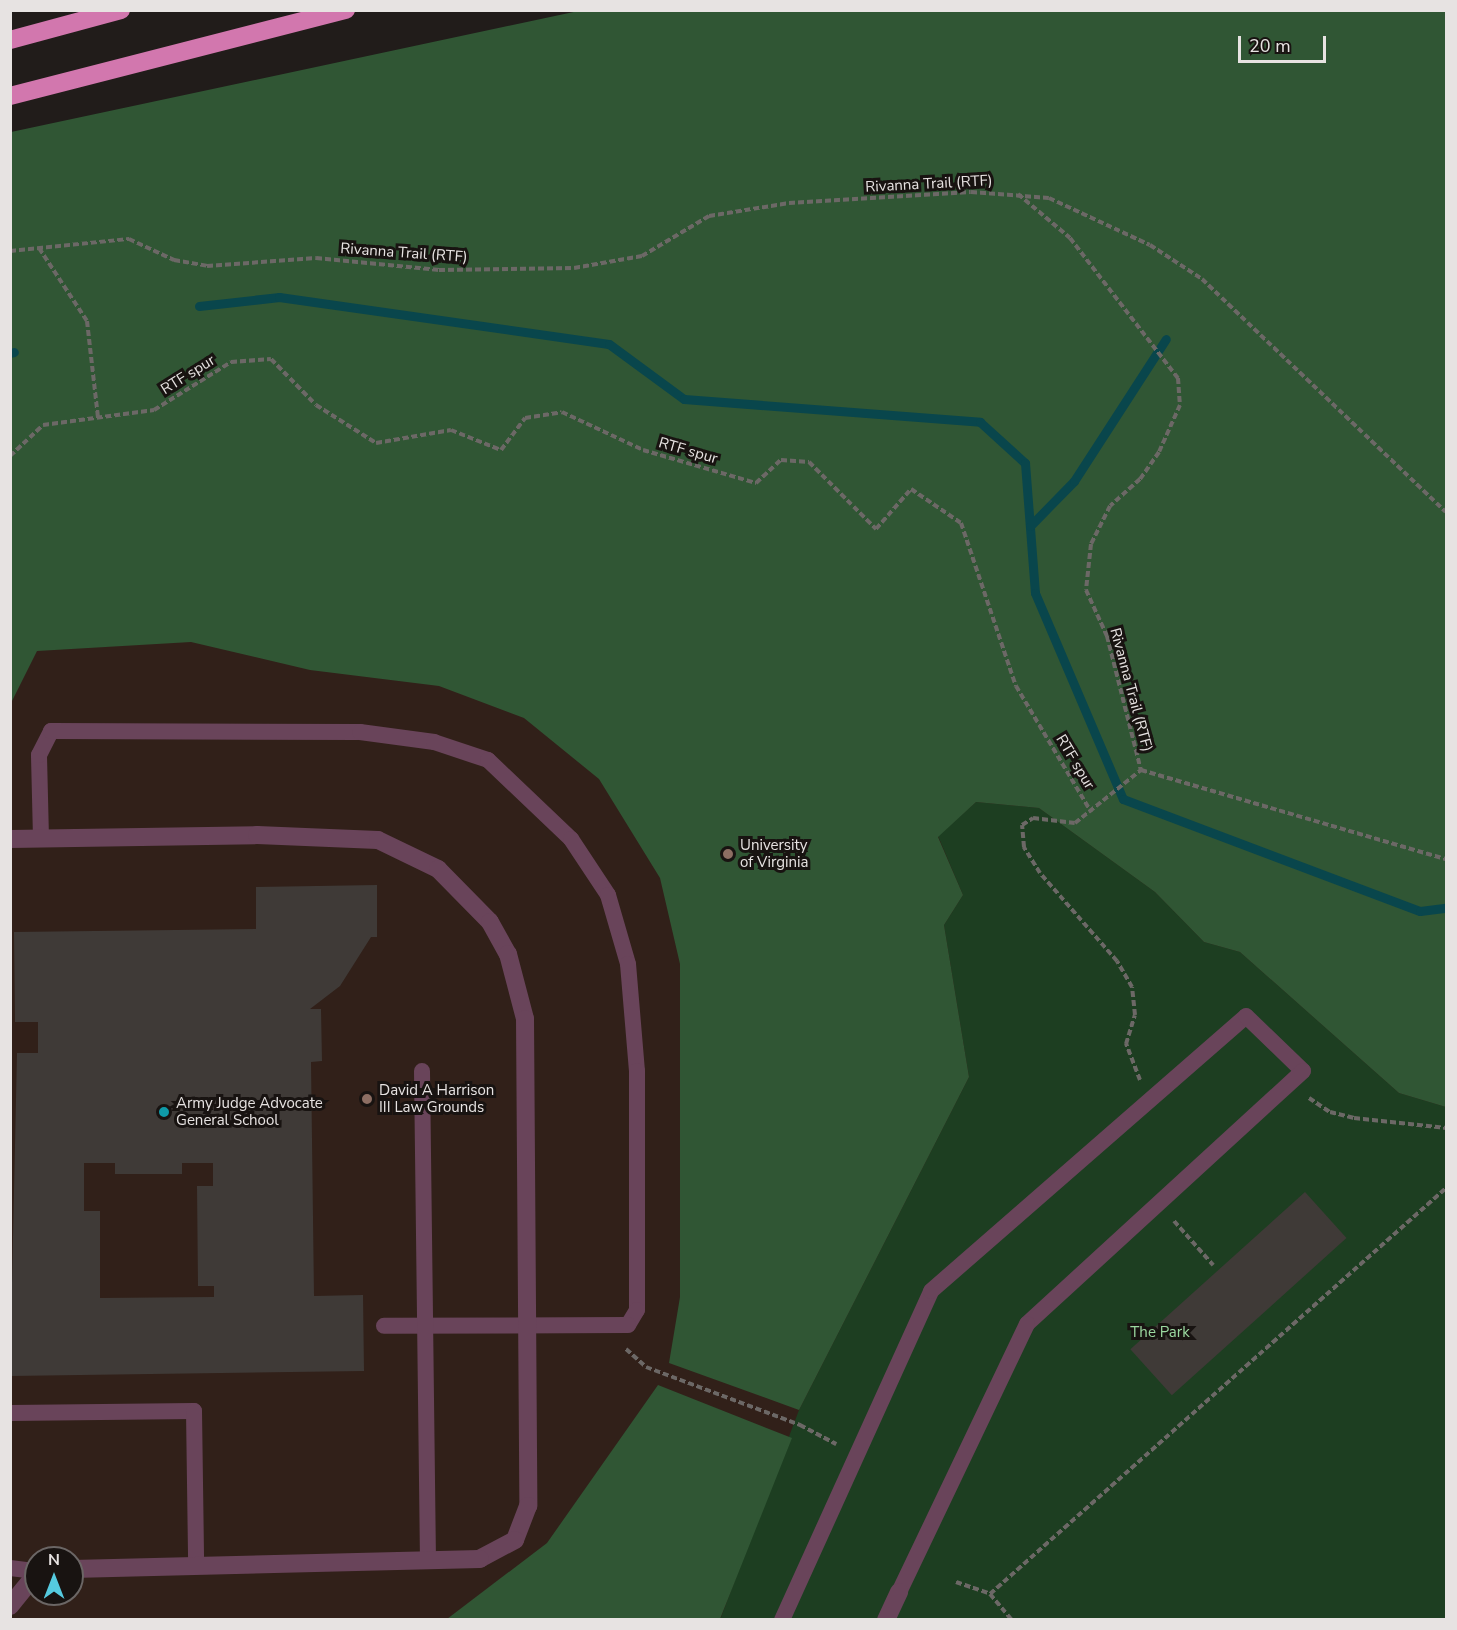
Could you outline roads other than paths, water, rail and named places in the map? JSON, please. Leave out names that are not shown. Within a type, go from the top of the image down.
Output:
[{"type":"highway","points":[[10,39],[122,10]]},
{"type":"highway","points":[[10,96],[346,10]]},
{"type":"street","points":[[10,839],[257,835],[378,840],[438,868],[462,887],[508,954],[523,1009],[529,1325],[524,1526],[499,1553],[480,1559],[196,1563],[84,1568]]},
{"type":"street","points":[[10,1606],[24,1588]]},
{"type":"street","points":[[886,1620],[898,1592]]},
{"type":"lane","points":[[41,838],[39,755],[51,731],[360,732],[434,742],[488,760],[523,789],[571,839],[608,895],[628,964],[637,1071],[637,1310],[628,1325],[384,1326]]},
{"type":"lane","points":[[782,1620],[931,1290],[1246,1016],[1303,1071],[1027,1324],[898,1592]]},
{"type":"lane","points":[[422,1071],[428,1560]]},
{"type":"lane","points":[[10,1413],[194,1411],[196,1563]]},
{"type":"waterway","points":[[199,306],[279,297],[609,344],[684,399],[980,422],[1025,463],[1035,593],[1123,799],[1420,911],[1446,908]]},
{"type":"waterway","points":[[1030,526],[1074,481],[1166,339]]},
{"type":"waterway","points":[[10,353],[14,352]]},
{"type":"place","name":"University of Virginia","points":[[728,854]]},
{"type":"place","name":"David A Harrison III Law Grounds","points":[[367,1099]]},
{"type":"place","name":"Army Judge Advocate General School","points":[[164,1112]]},
{"type":"park label","name":"The Park","points":[[1160,1333]]}]
